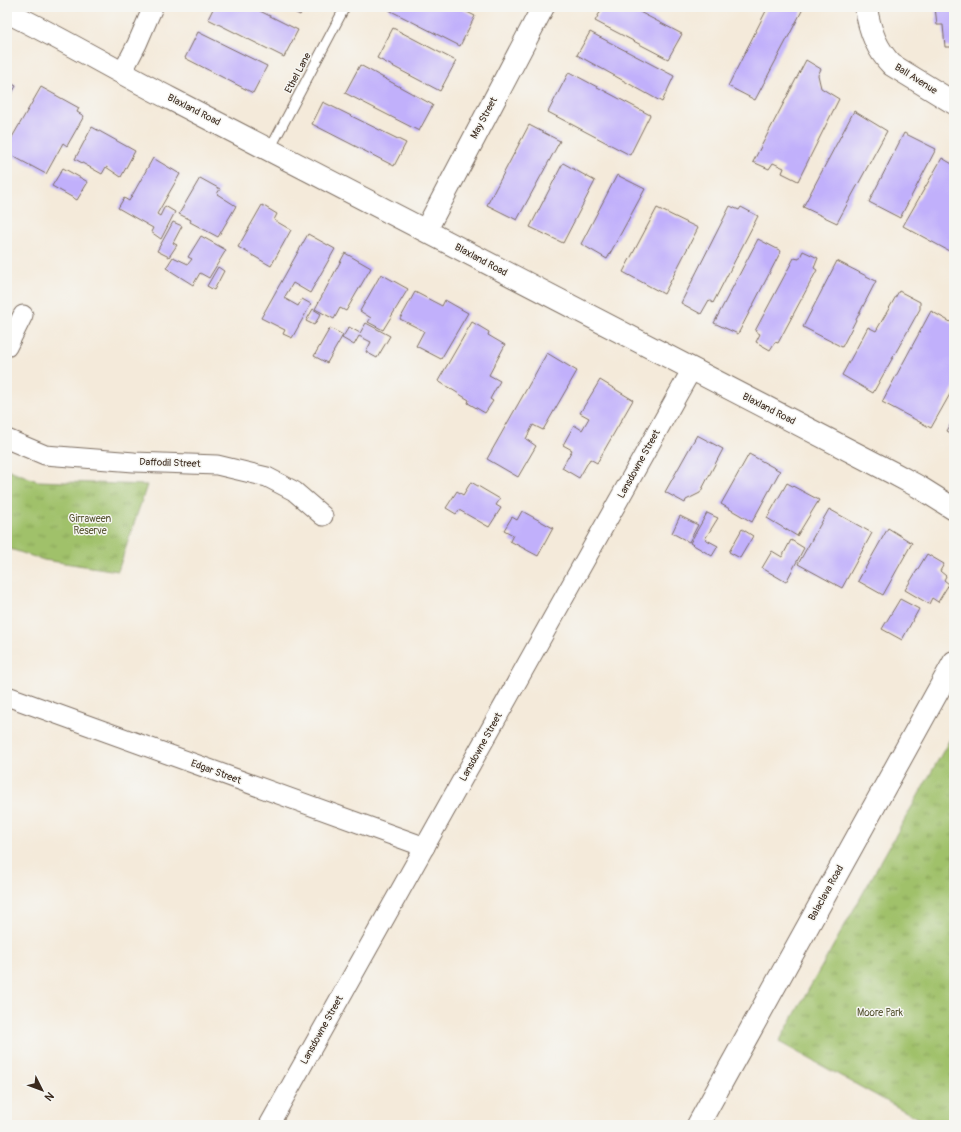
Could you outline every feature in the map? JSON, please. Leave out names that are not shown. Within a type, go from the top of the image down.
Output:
[{"type":"main road","name":"May Street","points":[[426,230],[543,7]]},
{"type":"main road","name":"Ball Avenue","points":[[866,7],[874,39],[883,56],[892,65],[954,103]]},
{"type":"main road","name":"Blaxland Road","points":[[7,12],[464,251],[894,473],[939,499],[954,510]]},
{"type":"main road","name":"Balaclava Road","points":[[698,1125],[954,663]]},
{"type":"street","points":[[122,73],[137,44],[153,7]]},
{"type":"street","points":[[7,347],[23,315]]},
{"type":"street","name":"Lansdowne Street","points":[[269,1125],[692,369]]},
{"type":"street","name":"Daffodil Street","points":[[7,439],[46,455],[134,462],[217,465],[267,477],[294,491],[323,516]]},
{"type":"street","name":"Edgar Street","points":[[7,696],[425,847]]},
{"type":"lane","name":"Ethel Lane","points":[[270,149],[345,7]]},
{"type":"green space","name":"Girraween Reserve","points":[[7,469],[37,481],[147,485],[118,571],[44,560],[7,548]]},
{"type":"green space","name":"Moore Park","points":[[954,732],[954,1125],[930,1125],[779,1042]]},
{"type":"building","points":[[214,7],[252,7],[298,30],[284,57],[208,19]]},
{"type":"building","points":[[284,7],[304,7],[300,15]]},
{"type":"building","points":[[390,7],[457,7],[475,16],[460,46],[389,10]]},
{"type":"building","points":[[603,7],[630,7],[682,34],[668,59],[595,21]]},
{"type":"building","points":[[768,7],[804,7],[755,100],[728,86]]},
{"type":"building","points":[[935,7],[954,7],[954,47],[945,47],[943,25],[937,25]]},
{"type":"building","points":[[393,28],[456,61],[440,91],[377,58]]},
{"type":"building","points":[[198,32],[267,66],[253,93],[185,58]]},
{"type":"building","points":[[590,32],[674,76],[662,102],[577,55]]},
{"type":"building","points":[[806,60],[821,69],[818,75],[821,88],[839,99],[798,181],[782,173],[784,168],[773,163],[769,169],[753,162]]},
{"type":"building","points":[[360,65],[433,105],[419,131],[345,93]]},
{"type":"building","points":[[569,72],[650,115],[630,155],[548,112]]},
{"type":"building","points":[[7,81],[16,86],[7,102]]},
{"type":"building","points":[[41,87],[79,108],[77,112],[84,116],[67,146],[63,143],[46,174],[7,153],[7,146]]},
{"type":"building","points":[[323,102],[406,143],[394,166],[312,124]]},
{"type":"building","points":[[854,111],[887,131],[837,223],[803,207]]},
{"type":"building","points":[[529,125],[560,141],[517,220],[487,205]]},
{"type":"building","points":[[92,127],[135,151],[121,177],[106,167],[102,174],[75,159]]},
{"type":"building","points":[[904,133],[936,149],[900,218],[869,202]]},
{"type":"building","points":[[153,158],[180,174],[157,214],[160,216],[165,206],[175,212],[161,239],[151,232],[153,228],[118,208],[124,198],[129,201]]},
{"type":"building","points":[[942,158],[954,165],[954,242],[949,251],[903,226]]},
{"type":"building","points":[[563,163],[595,181],[563,243],[530,227]]},
{"type":"building","points":[[63,168],[88,182],[77,200],[52,186]]},
{"type":"building","points":[[617,175],[645,189],[607,259],[581,244]]},
{"type":"building","points":[[200,178],[220,189],[217,194],[236,206],[218,237],[190,222],[191,220],[179,214]]},
{"type":"building","points":[[262,205],[277,214],[274,220],[291,230],[271,266],[238,247]]},
{"type":"building","points":[[730,206],[739,210],[741,207],[758,216],[713,303],[709,300],[701,314],[681,303]]},
{"type":"building","points":[[657,208],[698,228],[664,294],[623,272]]},
{"type":"building","points":[[173,222],[182,226],[173,243],[177,245],[169,257],[157,251]]},
{"type":"building","points":[[308,234],[335,249],[310,293],[293,283],[284,298],[298,306],[302,299],[311,304],[292,338],[283,334],[285,330],[261,318]]},
{"type":"building","points":[[201,236],[226,250],[209,278],[200,273],[193,285],[166,268],[173,257],[188,264],[192,259],[188,257]]},
{"type":"building","points":[[758,239],[781,251],[738,334],[714,323]]},
{"type":"building","points":[[803,251],[818,258],[814,268],[817,270],[778,343],[775,342],[770,350],[756,342],[760,334],[755,331],[794,258],[799,259]]},
{"type":"building","points":[[345,253],[371,268],[346,311],[340,308],[334,319],[315,309]]},
{"type":"building","points":[[837,261],[876,281],[842,347],[803,327]]},
{"type":"building","points":[[218,267],[224,271],[214,290],[207,286]]},
{"type":"building","points":[[381,274],[408,289],[383,330],[368,322],[371,318],[360,311]]},
{"type":"building","points":[[899,291],[920,302],[920,309],[873,393],[842,375],[868,327],[876,331]]},
{"type":"building","points":[[415,292],[442,306],[445,300],[468,313],[441,359],[416,346],[424,331],[400,319]]},
{"type":"building","points":[[313,309],[321,314],[314,325],[306,321]]},
{"type":"building","points":[[931,311],[954,324],[954,387],[931,428],[882,402]]},
{"type":"building","points":[[472,322],[489,332],[488,335],[505,345],[489,375],[500,381],[490,399],[493,401],[485,413],[468,403],[469,400],[438,381]]},
{"type":"building","points":[[366,323],[390,336],[377,358],[366,352],[371,342],[359,336],[354,345],[342,338],[349,327],[360,333]]},
{"type":"building","points":[[330,328],[343,335],[327,363],[314,356]]},
{"type":"building","points":[[547,353],[577,371],[543,430],[533,425],[526,439],[536,446],[518,477],[487,459]]},
{"type":"building","points":[[600,380],[633,400],[597,463],[590,459],[579,478],[562,468],[572,450],[563,445],[574,425],[582,430],[589,418],[580,413]]},
{"type":"building","points":[[954,418],[954,435],[947,431]]},
{"type":"building","points":[[697,435],[723,449],[700,493],[686,500],[685,503],[665,492]]},
{"type":"building","points":[[749,454],[780,471],[752,522],[721,504]]},
{"type":"building","points":[[471,482],[500,499],[496,505],[501,508],[489,527],[459,510],[456,514],[446,508],[457,491],[463,495]]},
{"type":"building","points":[[787,483],[819,500],[797,536],[767,518]]},
{"type":"building","points":[[829,509],[872,533],[842,588],[798,564]]},
{"type":"building","points":[[522,511],[553,528],[538,556],[510,541],[513,535],[504,530],[512,517],[517,520]]},
{"type":"building","points":[[707,513],[718,518],[705,539],[718,546],[712,556],[690,543]]},
{"type":"building","points":[[680,516],[698,525],[689,542],[672,533]]},
{"type":"building","points":[[888,528],[912,543],[883,595],[858,581]]},
{"type":"building","points":[[742,529],[753,536],[740,558],[729,552]]},
{"type":"building","points":[[791,540],[804,548],[786,582],[762,568],[772,551],[782,557]]},
{"type":"building","points":[[927,554],[944,564],[940,571],[946,576],[944,580],[949,584],[938,602],[932,598],[929,604],[905,590]]},
{"type":"building","points":[[900,599],[919,609],[902,640],[882,629]]}]
